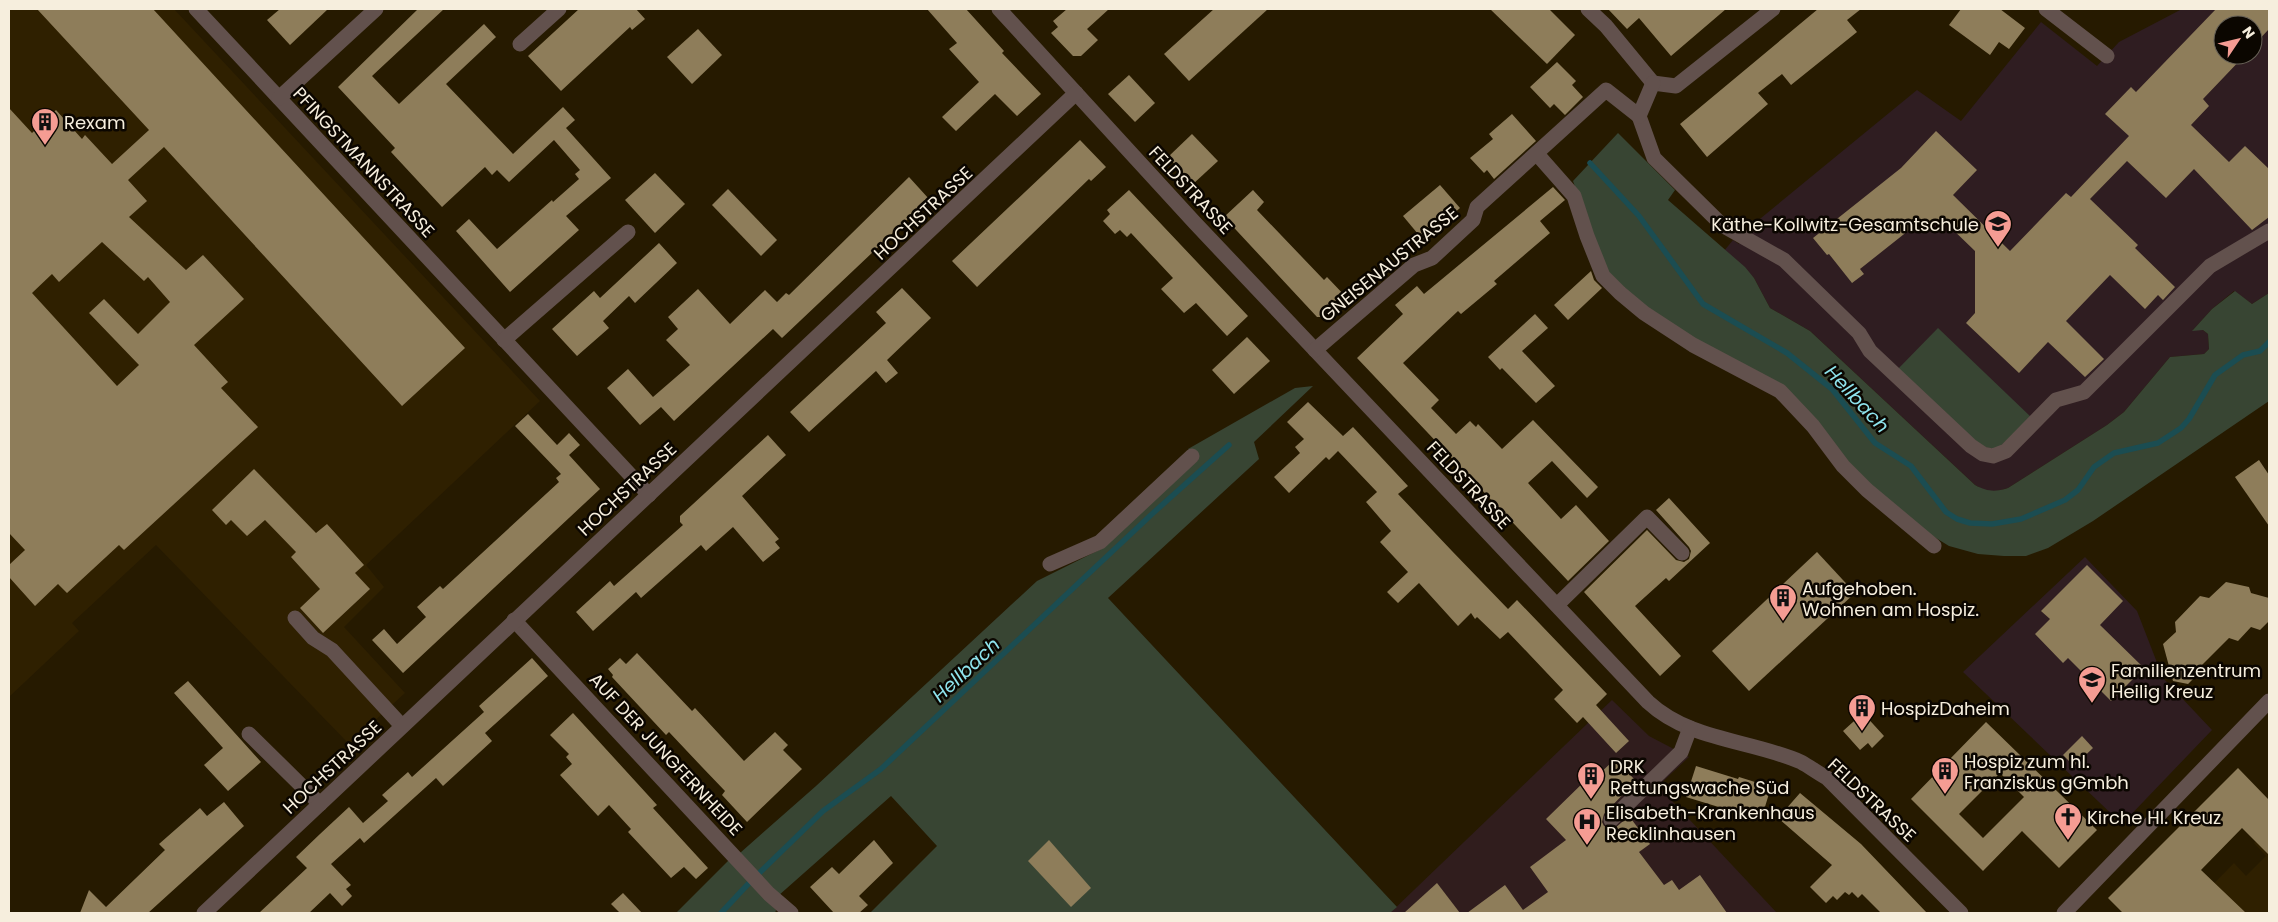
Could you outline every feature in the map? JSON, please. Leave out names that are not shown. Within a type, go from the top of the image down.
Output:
[{"type":"street","name":"PFINGSTMANNSTRASSE","points":[[196,9],[648,495]]},
{"type":"street","points":[[279,98],[376,9]]},
{"type":"street","points":[[520,44],[559,9]]},
{"type":"street","name":"FELDSTRASSE","points":[[999,9],[1315,350],[1648,702],[1670,720],[1690,728],[1801,762],[1827,778],[1962,913]]},
{"type":"street","points":[[1588,9],[1606,26],[1653,83],[1676,86],[1773,9]]},
{"type":"street","points":[[2046,9],[2107,56]]},
{"type":"street","points":[[1653,83],[1638,116],[1654,158],[1722,225],[1784,260],[1859,332],[1870,350],[1935,417],[1983,454],[1993,456],[2006,452],[2033,427],[2056,400],[2084,392],[2149,332],[2210,266],[2237,255],[2269,231]]},
{"type":"street","name":"GNEISENAUSTRASSE","points":[[1315,350],[1414,265],[1432,258],[1474,220],[1477,207],[1606,90],[1638,116]]},
{"type":"street","name":"HOCHSTRASSE","points":[[204,913],[1076,93]]},
{"type":"street","points":[[1537,154],[1574,196],[1603,276],[1620,293],[1644,313],[1693,345],[1780,391],[1813,426],[1844,466],[1867,490],[1934,546]]},
{"type":"street","points":[[504,340],[628,232]]},
{"type":"street","points":[[1050,564],[1100,542],[1192,456]]},
{"type":"street","points":[[1557,605],[1647,517],[1682,553]]},
{"type":"street","points":[[295,618],[313,638],[332,650],[402,726]]},
{"type":"street","name":"AUF DER JUNGFERNHEIDE","points":[[514,620],[769,894],[791,913]]},
{"type":"street","points":[[2064,913],[2269,701]]},
{"type":"street","points":[[1612,820],[1680,752],[1690,728]]},
{"type":"street","points":[[249,734],[320,804]]},
{"type":"shaded area","points":[[9,9],[174,9],[540,401],[366,565],[384,587],[344,627],[405,693],[349,744],[156,545],[72,623],[79,631],[9,697]]},
{"type":"shaded area","name":"Käthe-Kollwitz-Gesamtschule","points":[[2182,9],[2269,9],[2269,293],[2252,304],[2234,291],[2212,309],[2193,330],[2203,330],[2208,334],[2209,349],[2204,354],[2170,357],[2124,412],[2107,425],[2008,488],[1994,492],[1984,490],[1975,485],[1810,331],[1770,308],[1754,278],[1724,251],[1733,240],[1739,244],[1750,227],[1917,90],[1961,121],[2041,22],[2097,66],[2119,42]]},
{"type":"shaded area","name":"Familienzentrum Heilig Kreuz","points":[[2085,557],[2137,611],[2163,678],[2212,730],[2122,824],[1963,672]]},
{"type":"shaded area","name":"Elisabeth-Krankenhaus Recklinhausen","points":[[1612,700],[1649,736],[1689,757],[1658,786],[1777,913],[1390,913]]},
{"type":"shaded area","points":[[2269,827],[2269,913],[2185,913],[2234,863],[2246,876],[2266,856],[2254,843]]},
{"type":"green space","points":[[1618,133],[1675,190],[1668,200],[1745,267],[1754,278],[1770,308],[1810,331],[1975,485],[1992,491],[2008,488],[2107,425],[2124,412],[2170,357],[2204,354],[2209,349],[2208,334],[2203,330],[2192,331],[2212,309],[2235,291],[2252,304],[2269,293],[2269,401],[2093,521],[2048,548],[2026,556],[2004,556],[1978,554],[1949,546],[1931,535],[1855,475],[1803,408],[1646,311],[1606,274],[1573,181]]},
{"type":"green space","points":[[1938,328],[2032,418],[1997,449],[1982,447],[1897,370]]},
{"type":"green space","points":[[1313,386],[1254,442],[1259,459],[1108,598],[1397,907],[1390,913],[870,913],[937,846],[891,796],[778,896],[740,853],[816,786],[1037,581],[1103,548],[1198,460],[1188,449],[1295,388]]},
{"type":"green space","points":[[730,859],[776,910],[775,913],[676,913]]},
{"type":"building","points":[[37,9],[153,9],[465,348],[402,406],[164,147],[128,180],[147,201],[129,217],[186,270],[203,255],[244,299],[194,345],[228,382],[221,388],[258,427],[124,550],[119,545],[67,593],[58,584],[35,606],[9,577],[9,565],[25,550],[9,533],[9,108],[32,133],[56,110],[82,139],[85,135],[112,164],[149,130]],"holes":[[[102,242],[144,281],[148,277],[170,302],[138,334],[104,299],[89,313],[139,365],[117,386],[32,293],[52,274],[59,282]]]},
{"type":"building","points":[[280,9],[328,9],[290,45],[267,20]]},
{"type":"building","points":[[418,9],[444,9],[372,76],[399,104],[484,24],[496,37],[446,84],[513,154],[563,107],[575,120],[566,128],[611,178],[566,216],[579,230],[510,292],[456,231],[469,219],[497,249],[552,200],[553,202],[579,179],[575,174],[580,170],[554,140],[509,182],[497,170],[492,175],[485,167],[442,207],[391,152],[395,148],[338,87]]},
{"type":"building","points":[[579,9],[636,9],[645,19],[632,30],[630,27],[561,91],[528,56]]},
{"type":"building","points":[[927,9],[966,9],[1004,51],[1002,53],[1041,94],[1017,116],[995,94],[956,131],[942,117],[979,82],[949,49],[957,43]]},
{"type":"building","points":[[1067,9],[1109,9],[1087,29],[1098,40],[1081,56],[1073,56],[1051,33],[1058,27],[1053,21]]},
{"type":"building","points":[[1214,9],[1268,9],[1189,81],[1164,54]]},
{"type":"building","points":[[1490,9],[1549,9],[1575,35],[1547,64]]},
{"type":"building","points":[[1608,9],[1726,9],[1671,56],[1639,18],[1627,29]]},
{"type":"building","points":[[1818,9],[1861,9],[1847,20],[1857,32],[1791,85],[1782,74],[1758,93],[1768,104],[1707,157],[1680,124]]},
{"type":"building","points":[[1961,9],[2000,9],[2025,28],[2009,49],[1999,42],[1990,55],[1949,25]]},
{"type":"building","points":[[2216,9],[2269,9],[2269,29],[2263,35],[2263,15],[2213,15],[2213,65],[2235,65],[2203,99],[2209,106],[2191,125],[2229,162],[2245,146],[2269,169],[2269,217],[2252,230],[2194,169],[2166,198],[2127,161],[2090,199],[2138,245],[2135,248],[2175,287],[2163,300],[2158,295],[2145,309],[2110,275],[2066,321],[2104,359],[2085,377],[2048,342],[2019,373],[1966,323],[1975,313],[1975,251],[1947,224],[1918,223],[1860,269],[1864,274],[1852,283],[1829,254],[1827,255],[1813,238],[1901,168],[1936,131],[1977,170],[1953,195],[2010,251],[2066,193],[2071,197],[2129,136],[2105,114],[2131,87],[2136,92]]},
{"type":"building","points":[[698,29],[722,55],[692,84],[667,57]]},
{"type":"building","points":[[1557,62],[1576,81],[1572,85],[1583,97],[1565,115],[1554,104],[1550,108],[1530,87]]},
{"type":"building","points":[[1129,75],[1155,103],[1135,122],[1108,94]]},
{"type":"building","points":[[1512,114],[1536,141],[1494,179],[1487,170],[1484,173],[1470,158],[1493,139],[1489,134]]},
{"type":"building","points":[[1192,134],[1218,161],[1193,184],[1168,157]]},
{"type":"building","points":[[1080,140],[1106,167],[1091,181],[1089,179],[977,287],[952,261]]},
{"type":"building","points":[[655,173],[685,204],[655,233],[625,200]]},
{"type":"building","points":[[909,177],[929,199],[782,338],[773,329],[674,421],[661,407],[640,425],[607,388],[628,369],[653,397],[690,365],[666,340],[678,329],[668,317],[698,289],[730,324],[765,290],[777,302],[786,293],[789,295]]},
{"type":"building","points":[[1440,185],[1460,208],[1423,240],[1403,216]]},
{"type":"building","points":[[1553,187],[1565,200],[1540,221],[1550,233],[1494,281],[1497,284],[1461,314],[1458,311],[1403,363],[1439,400],[1431,408],[1456,434],[1470,421],[1476,427],[1478,424],[1502,449],[1533,420],[1598,487],[1587,498],[1552,461],[1528,483],[1561,519],[1576,505],[1609,541],[1568,581],[1357,358],[1403,314],[1395,305],[1417,286],[1424,294]]},
{"type":"building","points":[[728,189],[777,240],[761,256],[712,205]]},
{"type":"building","points":[[1129,190],[1248,316],[1227,336],[1196,303],[1184,313],[1161,289],[1173,278],[1131,233],[1127,237],[1120,230],[1115,234],[1103,221],[1110,214],[1107,210]]},
{"type":"building","points":[[1253,190],[1264,202],[1257,210],[1324,280],[1327,277],[1347,298],[1326,317],[1317,317],[1224,217]]},
{"type":"building","points":[[659,243],[677,263],[635,303],[629,296],[603,321],[609,328],[577,356],[552,329],[594,291],[600,298]]},
{"type":"building","points":[[1591,271],[1594,280],[1602,288],[1568,320],[1554,305]]},
{"type":"building","points":[[902,288],[931,318],[887,360],[898,373],[886,383],[876,371],[809,432],[790,412],[886,323],[876,312]]},
{"type":"building","points":[[1535,314],[1548,328],[1522,351],[1555,386],[1536,403],[1502,368],[1500,370],[1488,357]]},
{"type":"building","points":[[1247,337],[1270,361],[1234,394],[1212,370]]},
{"type":"building","points":[[1308,402],[1343,436],[1353,427],[1408,486],[1398,494],[1452,551],[1508,609],[1517,600],[1607,694],[1596,705],[1629,741],[1616,753],[1583,717],[1577,723],[1554,699],[1563,690],[1508,632],[1500,639],[1477,617],[1475,619],[1471,613],[1458,626],[1419,583],[1398,603],[1387,592],[1408,572],[1380,542],[1391,531],[1366,502],[1377,492],[1338,451],[1329,460],[1326,457],[1289,493],[1274,477],[1300,453],[1295,447],[1304,439],[1287,422]]},
{"type":"building","points":[[528,414],[557,445],[569,433],[580,445],[569,455],[600,489],[403,673],[372,640],[384,629],[397,644],[426,617],[417,607],[440,586],[443,589],[559,482],[556,478],[561,474],[515,426]]},
{"type":"building","points":[[768,435],[786,455],[742,496],[779,539],[775,542],[780,548],[763,562],[733,527],[706,551],[701,545],[641,598],[636,592],[593,631],[576,612],[610,581],[614,586],[683,525],[680,522],[680,516]]},
{"type":"building","points":[[2259,460],[2269,475],[2269,526],[2235,477]]},
{"type":"building","points":[[254,469],[316,533],[327,524],[364,565],[355,573],[370,589],[323,633],[300,608],[320,589],[291,557],[296,552],[265,520],[247,536],[231,520],[226,525],[212,510]]},
{"type":"building","points":[[1669,498],[1710,543],[1669,581],[1666,578],[1635,606],[1681,656],[1660,676],[1584,592],[1647,530],[1676,560],[1684,562],[1689,559],[1691,551],[1689,547],[1656,510]]},
{"type":"building","name":"Aufgehoben. Wohnen am Hospiz.","points":[[1817,552],[1855,593],[1749,691],[1712,651]]},
{"type":"building","points":[[2087,565],[2123,601],[2100,625],[2144,668],[2111,701],[2068,658],[2063,663],[2035,634],[2050,619],[2041,611]]},
{"type":"building","points":[[2226,582],[2249,587],[2251,593],[2269,598],[2269,621],[2260,630],[2251,627],[2238,641],[2229,638],[2200,667],[2201,671],[2188,684],[2173,681],[2163,644],[2176,632],[2175,622],[2200,596],[2209,598]]},
{"type":"building","points":[[637,653],[692,711],[695,708],[744,761],[775,732],[788,745],[783,750],[802,769],[747,822],[722,795],[725,791],[669,732],[666,735],[612,677],[613,675],[608,669],[620,658],[626,664]]},
{"type":"building","points":[[532,658],[548,676],[485,733],[492,741],[443,786],[436,778],[364,843],[360,838],[331,864],[351,885],[346,889],[352,896],[342,906],[330,893],[309,913],[259,913],[307,868],[296,857],[320,834],[349,807],[363,823],[388,801],[382,795],[408,772],[412,777],[484,712],[479,706]]},
{"type":"building","points":[[188,681],[261,762],[228,791],[204,765],[223,748],[174,693]]},
{"type":"building","points":[[573,713],[657,805],[653,808],[708,868],[696,879],[684,867],[671,878],[628,832],[631,829],[609,805],[598,816],[560,775],[572,764],[566,757],[569,754],[550,735]]},
{"type":"building","name":"HospizDaheim","points":[[1863,713],[1884,736],[1872,748],[1868,743],[1860,750],[1843,731]]},
{"type":"building","name":"Hospiz zum hl. Franziskus gGmbh","points":[[1986,722],[2097,830],[2059,868],[2022,831],[1983,871],[1911,799]],"holes":[[[2000,773],[2024,797],[1983,838],[1959,814]]]},
{"type":"building","points":[[2082,736],[2093,748],[2074,766],[2063,755]]},
{"type":"building","points":[[1615,759],[1636,781],[1604,814],[1602,822],[1604,826],[1614,829],[1629,816],[1650,844],[1639,852],[1664,885],[1672,880],[1679,890],[1700,875],[1727,913],[1467,913],[1505,885],[1523,910],[1548,892],[1530,867],[1566,840],[1546,819],[1590,776],[1594,779]]},
{"type":"building","points":[[1696,766],[1771,787],[1761,820],[1686,797]]},
{"type":"building","points":[[2238,768],[2269,800],[2269,855],[2242,828],[2201,870],[2246,913],[2123,913],[2108,898]]},
{"type":"building","points":[[1800,793],[1861,844],[1927,913],[1881,913],[1862,894],[1858,898],[1852,892],[1849,895],[1845,892],[1837,900],[1833,896],[1826,903],[1810,887],[1832,865],[1778,818]]},
{"type":"building","points":[[224,802],[244,826],[148,913],[80,913],[89,890],[106,907],[165,850],[159,844],[200,808],[207,816]]},
{"type":"building","points":[[874,840],[893,863],[859,896],[868,905],[859,913],[834,913],[810,887],[832,867],[839,874]]},
{"type":"building","points":[[1049,840],[1091,888],[1071,907],[1028,861]]},
{"type":"building","points":[[1437,883],[1460,913],[1404,913]]},
{"type":"building","points":[[623,893],[642,913],[620,913],[611,904]]},
{"type":"waterway","name":"Hellbach","points":[[1590,163],[1639,216],[1703,304],[1787,353],[1832,389],[1875,443],[1911,466],[1946,512],[1957,519],[1970,523],[1992,524],[2021,519],[2065,500],[2078,490],[2094,467],[2114,453],[2158,443],[2181,428],[2189,419],[2215,375],[2243,355],[2260,351],[2269,342]]},
{"type":"waterway","name":"Hellbach","points":[[721,913],[823,811],[881,769],[1152,514],[1229,445]]},
{"type":"place","name":"Rexam","points":[[45,146]]},
{"type":"place","name":"Käthe-Kollwitz-Gesamtschule","points":[[1998,248]]},
{"type":"place","name":"Aufgehoben. Wohnen am Hospiz.","points":[[1783,622]]},
{"type":"place","name":"Familienzentrum Heilig Kreuz","points":[[2092,704]]},
{"type":"place","name":"HospizDaheim","points":[[1862,732]]},
{"type":"place","name":"Hospiz zum hl. Franziskus gGmbh","points":[[1945,795]]},
{"type":"place","name":"DRK Rettungswache Süd","points":[[1591,800]]},
{"type":"place","name":"Kirche Hl. Kreuz","points":[[2068,841]]},
{"type":"place","name":"Elisabeth-Krankenhaus Recklinhausen","points":[[1587,846]]}]
